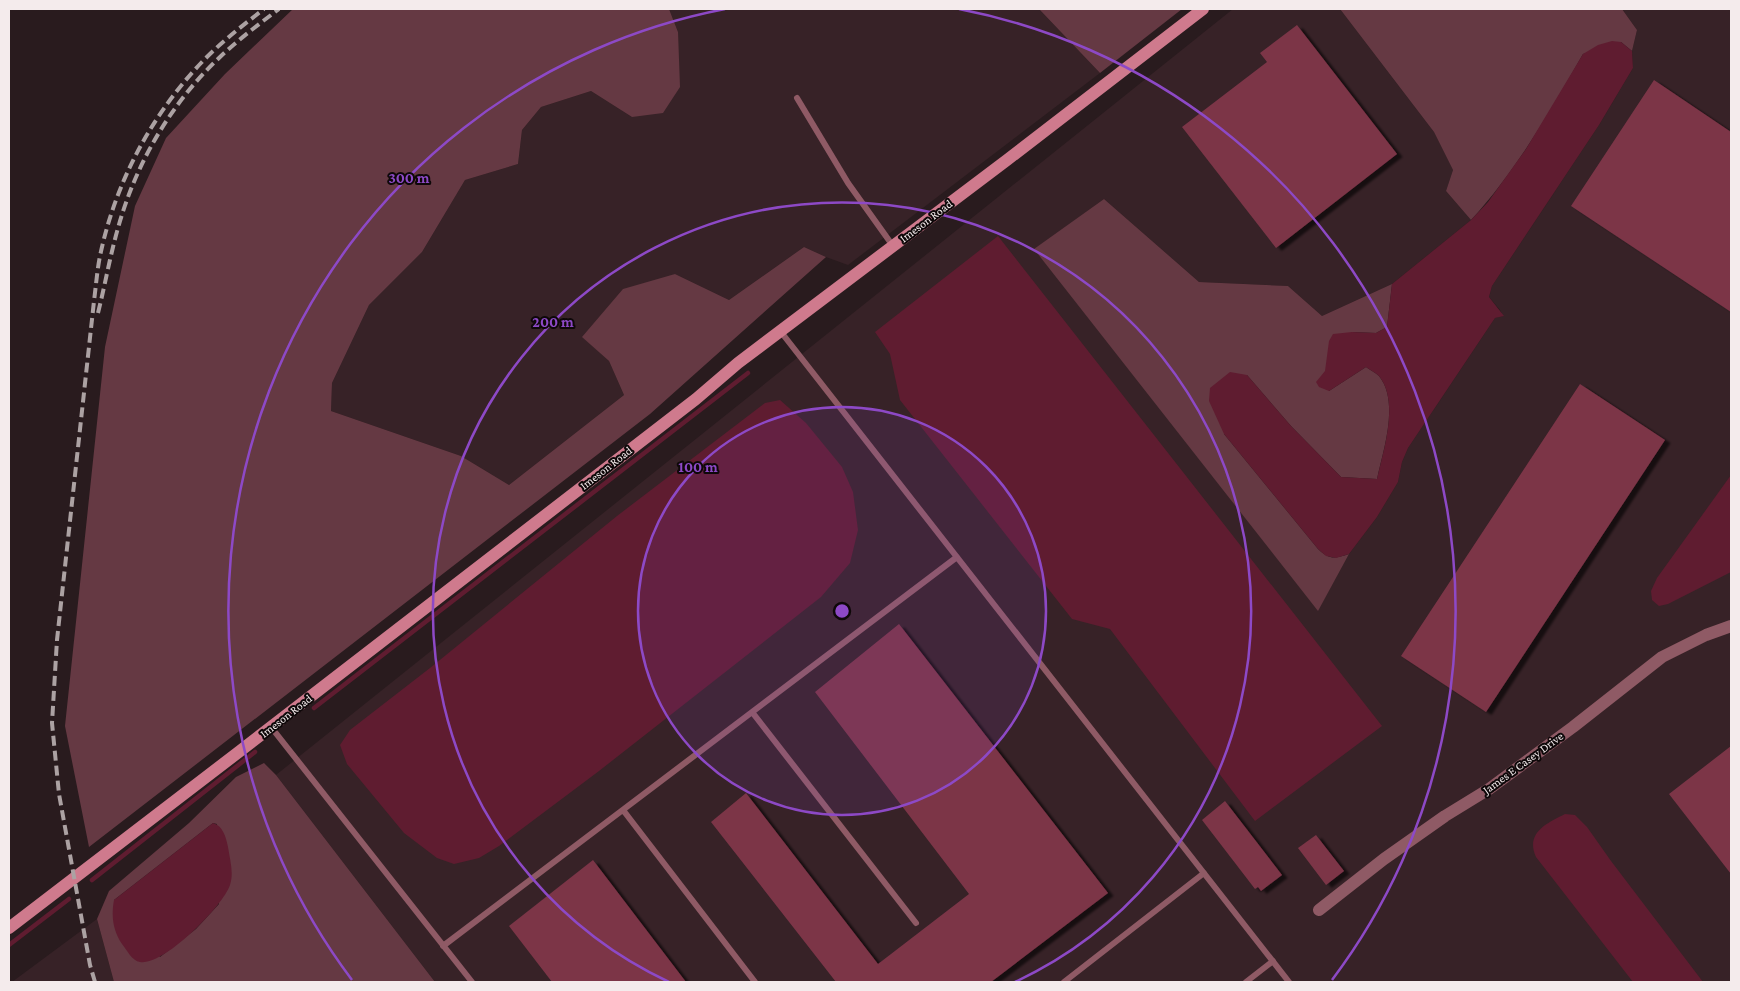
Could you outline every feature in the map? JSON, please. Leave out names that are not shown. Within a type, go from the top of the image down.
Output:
[{"type":"street","name":"Imeson Road","points":[[9,928],[696,399],[738,363],[1203,9]]},
{"type":"street","name":"James E Casey Drive","points":[[1319,910],[1392,853],[1445,816],[1489,789],[1573,727],[1662,657],[1706,635],[1731,626]]},
{"type":"lane","points":[[797,98],[848,183],[893,246]]},
{"type":"lane","points":[[781,332],[1289,982]]},
{"type":"lane","points":[[444,946],[957,556]]},
{"type":"lane","points":[[752,712],[916,923]]},
{"type":"lane","points":[[271,727],[472,982]]},
{"type":"lane","points":[[623,810],[755,982]]},
{"type":"lane","points":[[1064,982],[1204,873]]},
{"type":"lane","points":[[1246,982],[1273,961]]},
{"type":"shaded area","points":[[293,9],[669,9],[678,32],[680,87],[663,113],[632,117],[591,91],[541,107],[522,130],[518,164],[465,180],[422,252],[369,305],[332,383],[331,411],[461,456],[509,485],[624,395],[609,361],[582,337],[623,289],[675,274],[729,300],[804,247],[826,257],[650,414],[89,847],[65,726],[105,347],[135,206],[166,138],[225,74]]},
{"type":"shaded area","points":[[669,9],[1039,9],[1100,73],[848,265],[804,247],[729,300],[675,274],[583,337],[609,361],[624,395],[509,485],[461,456],[331,411],[332,383],[369,305],[422,252],[465,180],[518,164],[522,130],[541,107],[591,91],[632,117],[678,32]]},
{"type":"shaded area","points":[[1039,9],[1182,9],[1100,73]]},
{"type":"shaded area","points":[[1233,9],[1340,9],[1434,132],[1453,170],[1446,191],[1471,220],[1392,284],[1322,316],[1288,286],[1199,282],[1104,199],[1035,249],[1318,610],[1349,554],[1377,517],[1398,482],[1402,462],[1408,448],[1495,318],[1503,316],[1489,297],[1492,286],[1599,125],[1633,68],[1632,51],[1637,30],[1622,9],[1731,9],[1731,982],[435,982],[276,775]]},
{"type":"shaded area","points":[[1340,9],[1622,9],[1637,30],[1632,51],[1621,42],[1583,54],[1518,161],[1471,220],[1446,191],[1453,170],[1434,132]]},
{"type":"shaded area","points":[[1612,41],[1621,42],[1632,51],[1633,68],[1599,125],[1492,286],[1489,297],[1504,316],[1495,318],[1408,448],[1402,462],[1398,482],[1377,517],[1349,554],[1336,558],[1326,556],[1318,549],[1224,434],[1209,401],[1210,388],[1230,372],[1247,375],[1291,426],[1341,477],[1377,479],[1388,427],[1388,399],[1385,387],[1379,376],[1366,367],[1329,391],[1319,387],[1316,382],[1325,371],[1329,341],[1333,334],[1352,332],[1376,333],[1387,327],[1392,284],[1471,220],[1488,202],[1526,149],[1583,54],[1598,45]]},
{"type":"shaded area","points":[[1104,199],[1199,282],[1288,286],[1322,316],[1392,284],[1387,327],[1376,333],[1352,332],[1329,357],[1326,370],[1329,391],[1366,367],[1379,376],[1385,387],[1389,412],[1388,426],[1377,479],[1341,477],[1291,426],[1247,375],[1224,434],[1318,549],[1332,558],[1349,554],[1318,611],[1034,249]]},
{"type":"shaded area","points":[[998,236],[1382,726],[1255,821],[1110,629],[1072,619],[900,400],[890,354],[875,332]]},
{"type":"shaded area","points":[[780,400],[806,423],[842,467],[853,492],[858,530],[850,563],[821,597],[599,771],[499,846],[479,858],[454,864],[437,858],[404,833],[347,764],[340,745],[350,730],[430,668],[617,516],[765,403]]},
{"type":"shaded area","points":[[1731,475],[1731,572],[1668,604],[1659,606],[1652,600],[1651,591],[1657,578]]},
{"type":"shaded area","points":[[264,763],[276,775],[435,982],[114,982],[97,919],[109,891],[189,823],[236,777]],"holes":[[[213,823],[217,824],[219,904],[196,929],[160,957],[114,900]]]},
{"type":"shaded area","points":[[1565,814],[1575,815],[1587,827],[1703,982],[1633,982],[1536,857],[1533,841],[1536,835],[1545,825]]},
{"type":"shaded area","points":[[213,823],[224,832],[231,862],[231,880],[225,895],[205,920],[177,945],[150,961],[140,962],[135,960],[122,944],[117,934],[113,918],[114,900]]},
{"type":"shaded area","points":[[97,919],[114,982],[12,982]]},
{"type":"building","points":[[1297,25],[1397,154],[1276,248],[1182,127],[1267,62],[1260,53]]},
{"type":"building","points":[[1654,80],[1731,132],[1731,312],[1571,206]]},
{"type":"building","points":[[1580,384],[1665,440],[1486,712],[1401,656]]},
{"type":"building","points":[[899,624],[1108,893],[991,982],[836,982],[711,822],[746,793],[878,964],[969,894],[815,692]]},
{"type":"building","points":[[1731,746],[1731,874],[1669,794]]},
{"type":"building","points":[[1225,801],[1282,875],[1261,891],[1258,887],[1255,889],[1202,820]]},
{"type":"building","points":[[1316,835],[1344,871],[1326,885],[1298,848]]},
{"type":"building","points":[[593,860],[686,982],[552,982],[509,926]]},
{"type":"waterway","points":[[314,708],[748,373]]},
{"type":"waterway","points":[[92,880],[255,752]]},
{"type":"waterway","points":[[9,945],[69,899]]},
{"type":"railway","points":[[95,982],[90,965],[59,794],[52,723],[57,640],[99,262],[115,203],[137,153],[151,129],[166,106],[201,63],[239,28],[264,9]]},
{"type":"railway","points":[[98,313],[115,239],[126,204],[145,157],[157,135],[202,75],[234,44],[279,9]]}]
